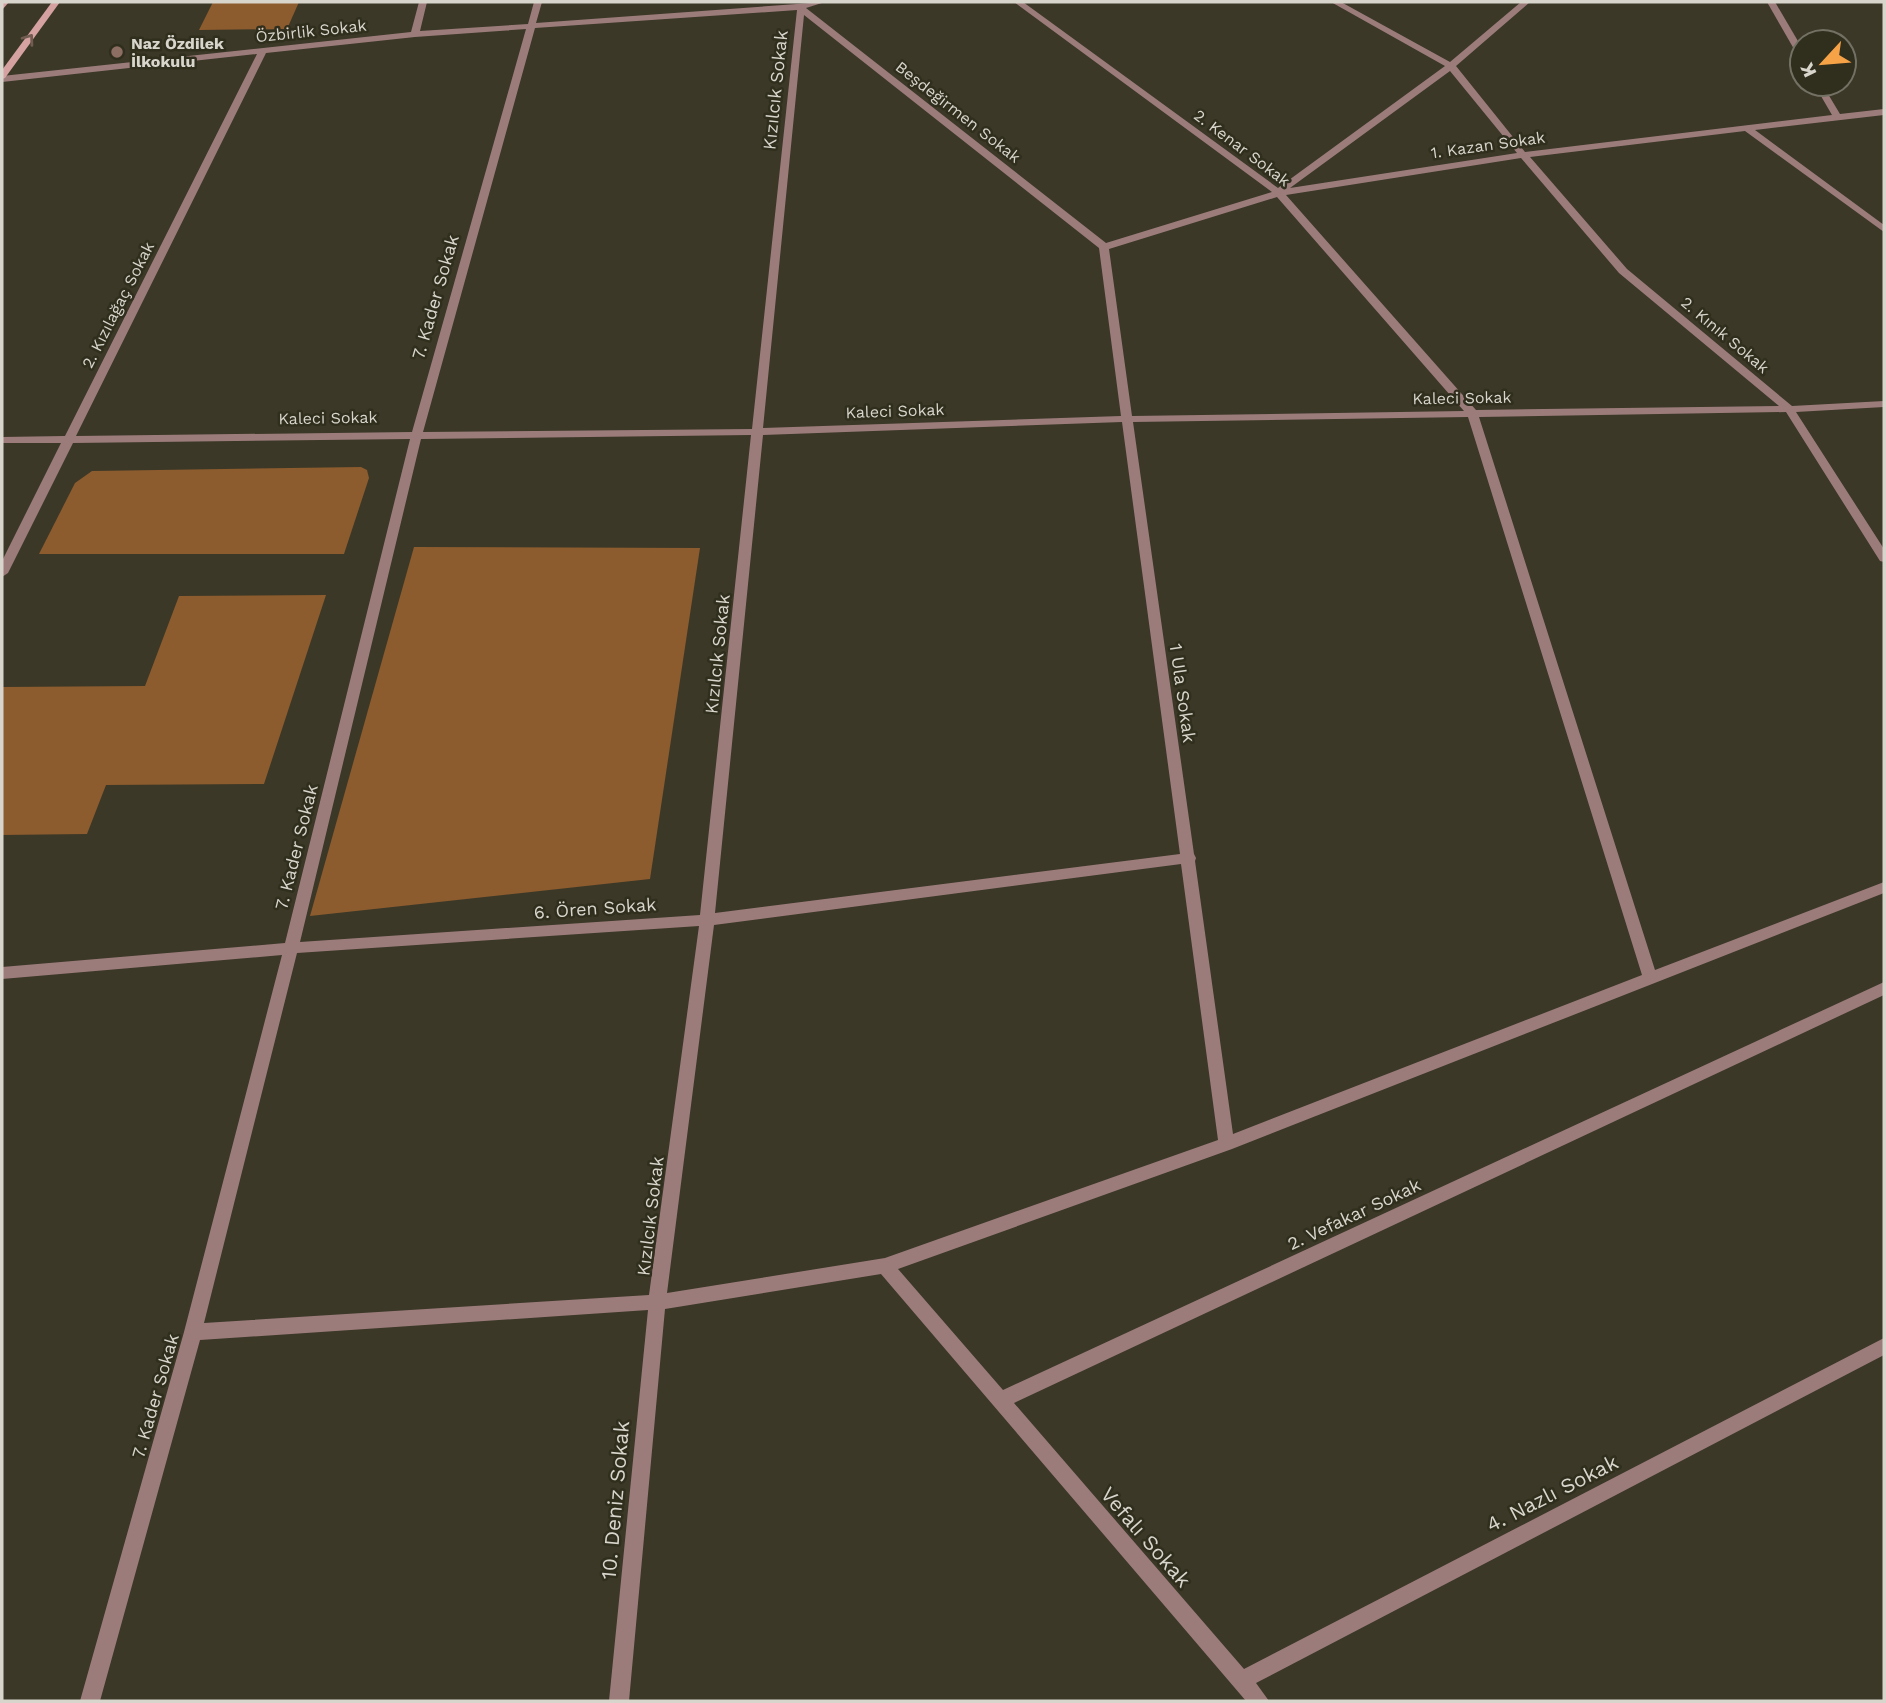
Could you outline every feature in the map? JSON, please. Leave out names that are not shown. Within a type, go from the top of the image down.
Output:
[{"type":"main road","points":[[2,6],[5,2]]},
{"type":"main road","points":[[2,78],[55,2]]},
{"type":"street","points":[[415,34],[423,2]]},
{"type":"street","name":"7. Kader Sokak","points":[[90,1701],[193,1332],[291,948],[417,433],[538,2]]},
{"type":"street","name":"Özbirlik Sokak","points":[[2,78],[415,34],[821,2]]},
{"type":"street","name":"2. Kenar Sokak","points":[[1018,2],[1279,193],[1473,414]]},
{"type":"street","points":[[1335,2],[1451,65]]},
{"type":"street","points":[[1279,193],[1451,65],[1526,2]]},
{"type":"street","points":[[1771,2],[1788,32]]},
{"type":"street","name":"Beşdeğirmen Sokak","points":[[797,5],[1104,247]]},
{"type":"street","name":"Kızılcık Sokak","points":[[657,1302],[707,920],[758,432],[797,5]]},
{"type":"street","name":"2. Kızılağaç Sokak","points":[[2,573],[262,50]]},
{"type":"street","name":"2. Kınık Sokak","points":[[1451,65],[1523,155],[1623,271],[1789,410],[1884,558]]},
{"type":"street","points":[[1826,98],[1836,115]]},
{"type":"street","name":"1. Kazan Sokak","points":[[1104,247],[1279,193],[1523,155],[1749,130],[1836,115],[1884,112]]},
{"type":"street","points":[[1749,130],[1884,229]]},
{"type":"street","name":"1 Ula Sokak","points":[[1104,247],[1226,1144]]},
{"type":"street","name":"Kaleci Sokak","points":[[2,440],[417,433],[758,432],[1127,419],[1789,410],[1884,404]]},
{"type":"street","points":[[1473,414],[1650,978]]},
{"type":"street","name":"6. Ören Sokak","points":[[2,974],[291,948],[707,920],[1189,858]]},
{"type":"street","points":[[193,1332],[657,1302],[885,1266],[1226,1144],[1884,887]]},
{"type":"street","name":"2. Vefakar Sokak","points":[[1000,1401],[1884,988]]},
{"type":"street","points":[[885,1266],[1000,1401]]},
{"type":"street","name":"10. Deniz Sokak","points":[[619,1701],[657,1302]]},
{"type":"street","name":"4. Nazlı Sokak","points":[[1240,1681],[1884,1346]]},
{"type":"street","name":"Vefalı Sokak","points":[[1000,1401],[1259,1701]]},
{"type":"building","points":[[213,2],[299,2],[287,29],[199,30]]},
{"type":"building","points":[[361,467],[367,470],[369,478],[344,554],[39,554],[75,483],[92,471]]},
{"type":"building","points":[[414,547],[700,548],[650,879],[310,916]]},
{"type":"building","points":[[326,595],[264,784],[106,785],[87,834],[2,835],[2,687],[145,686],[179,596]]},
{"type":"place","name":"Naz Özdilek İlkokulu","points":[[117,52]]}]
